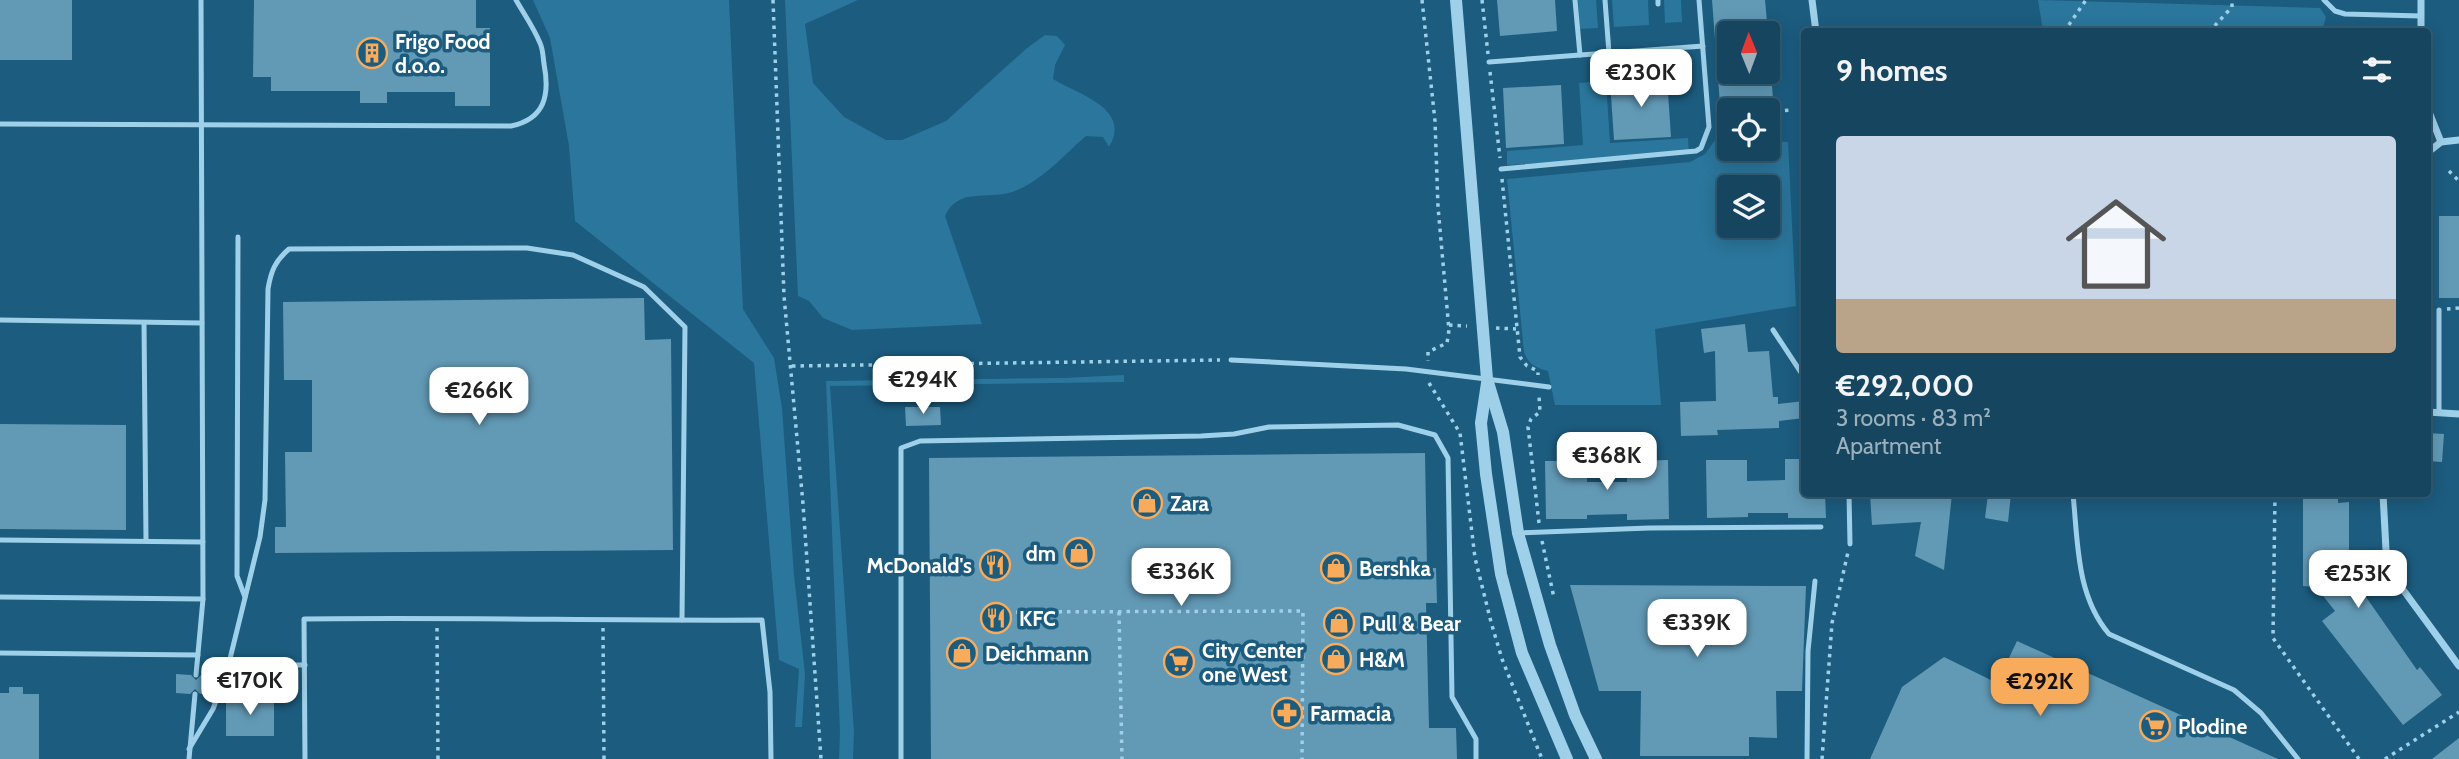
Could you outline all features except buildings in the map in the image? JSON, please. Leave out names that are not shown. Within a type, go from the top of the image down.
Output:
[{"type":"street","points":[[1456,0],[1488,379],[1503,432],[1518,533],[1550,645],[1575,715],[1597,759]]},
{"type":"street","points":[[1812,0],[1816,28]]},
{"type":"street","points":[[2421,0],[2421,28]]},
{"type":"street","points":[[2431,117],[2441,142]]},
{"type":"street","points":[[2431,150],[2441,142],[2459,140]]},
{"type":"street","points":[[1488,379],[1481,423],[1501,574],[1522,653],[1567,759]]},
{"type":"street","points":[[2431,412],[2459,414]]},
{"type":"street","points":[[2383,497],[2386,550],[2393,576],[2459,666]]},
{"type":"lane","points":[[196,675],[203,599],[201,0]]},
{"type":"lane","points":[[0,124],[202,127],[498,126],[526,123],[537,114],[547,95],[545,69],[541,44],[516,0]]},
{"type":"lane","points":[[1575,0],[1580,55]]},
{"type":"lane","points":[[1605,0],[1609,53]]},
{"type":"lane","points":[[1501,169],[1696,151],[1701,148],[1709,127],[1699,0]]},
{"type":"lane","points":[[2324,0],[2335,11],[2345,14],[2421,16]]},
{"type":"lane","points":[[1489,62],[1703,46]]},
{"type":"lane","points":[[238,237],[237,576],[245,597]]},
{"type":"lane","points":[[189,749],[213,709],[228,665],[260,537],[265,500],[268,289],[271,271],[278,258],[289,249],[527,248],[573,255],[644,287],[684,327],[682,620]]},
{"type":"lane","points":[[2439,310],[2439,412]]},
{"type":"lane","points":[[0,320],[202,323]]},
{"type":"lane","points":[[144,323],[146,541]]},
{"type":"lane","points":[[1773,330],[1801,372]]},
{"type":"lane","points":[[1231,360],[1406,369],[1549,387]]},
{"type":"lane","points":[[901,759],[901,448],[920,441],[1201,436],[1234,434],[1269,427],[1398,425],[1435,435],[1448,458],[1452,697],[1476,739],[1476,759]]},
{"type":"lane","points":[[1849,497],[1850,544]]},
{"type":"lane","points":[[2073,497],[2081,571],[2088,600],[2096,618],[2109,634],[2234,690],[2261,713],[2298,759]]},
{"type":"lane","points":[[1518,533],[1649,528],[1821,527]]},
{"type":"lane","points":[[0,540],[203,542]]},
{"type":"lane","points":[[1807,759],[1808,651],[1815,581]]},
{"type":"lane","points":[[0,597],[203,599]]},
{"type":"lane","points":[[305,759],[304,619],[437,618],[762,620],[770,692],[771,759]]},
{"type":"lane","points":[[0,653],[198,655]]},
{"type":"lane","points":[[228,665],[305,665]]},
{"type":"lane","points":[[189,759],[195,694]]},
{"type":"path","points":[[773,0],[784,296],[792,366],[821,759]]},
{"type":"path","points":[[1422,0],[1435,121],[1438,207],[1448,325],[1447,343],[1427,352],[1428,357]]},
{"type":"path","points":[[1482,0],[1520,357],[1527,366],[1538,371],[1538,374]]},
{"type":"path","points":[[2067,28],[2086,0]]},
{"type":"path","points":[[2213,28],[2232,7],[2232,0]]},
{"type":"path","points":[[1780,110],[1791,110]]},
{"type":"path","points":[[2449,171],[2459,181]]},
{"type":"path","points":[[1448,325],[1463,326]]},
{"type":"path","points":[[1507,328],[1517,329]]},
{"type":"path","points":[[792,366],[1231,360]]},
{"type":"path","points":[[1539,406],[1540,412],[1529,422],[1528,432],[1540,531],[1554,599]]},
{"type":"path","points":[[1520,432],[1528,432]]},
{"type":"path","points":[[1460,433],[1467,433]]},
{"type":"path","points":[[2275,497],[2273,638],[2359,759]]},
{"type":"path","points":[[1822,759],[1832,623],[1850,544]]},
{"type":"path","points":[[1016,612],[1303,611],[1302,759]]},
{"type":"path","points":[[1119,612],[1122,759]]},
{"type":"path","points":[[437,618],[438,759]]},
{"type":"path","points":[[603,621],[604,759]]},
{"type":"path","points":[[2385,759],[2459,712]]},
{"type":"shaded area","points":[[533,0],[729,0],[743,309],[774,358],[782,408],[794,575],[805,674],[802,727],[795,727],[799,669],[779,660],[754,363],[575,221],[569,146],[550,38]]},
{"type":"shaded area","points":[[785,0],[858,0],[805,24],[813,83],[844,117],[886,140],[902,140],[946,121],[1045,35],[1057,36],[1065,45],[1055,65],[1053,79],[1089,98],[1109,113],[1114,123],[1114,134],[1109,147],[1103,137],[1086,136],[1051,168],[1022,188],[1002,194],[965,198],[957,201],[945,216],[982,324],[852,330],[823,318],[809,301],[798,296]]},
{"type":"shaded area","points":[[1578,0],[1596,0],[1598,28],[1580,29]]},
{"type":"shaded area","points":[[1612,0],[1648,0],[1649,25],[1614,27]]},
{"type":"shaded area","points":[[1664,0],[1681,0],[1682,22],[1665,23]]},
{"type":"shaded area","points":[[2038,0],[2320,8],[2326,17],[2323,28],[2043,28]]},
{"type":"shaded area","points":[[1606,81],[1610,143],[1688,138],[1689,154],[1507,165],[1507,151],[1583,145],[1579,83]]},
{"type":"shaded area","points":[[1715,140],[1717,161],[1780,161],[1780,142],[1788,142],[1796,306],[1655,329],[1661,405],[1555,405],[1548,371],[1533,365],[1524,352],[1507,179],[1690,162],[1705,154]]},
{"type":"shaded area","points":[[1124,375],[1124,382],[830,386],[854,732],[853,759],[839,759],[826,381]]},
{"type":"place","name":"Frigo Food d.o.o.","points":[[372,53]]},
{"type":"place","name":"Zara","points":[[1147,503]]},
{"type":"place","name":"dm","points":[[1079,553]]},
{"type":"place","name":"McDonald's","points":[[995,565]]},
{"type":"place","name":"Bershka","points":[[1336,568]]},
{"type":"place","name":"KFC","points":[[996,618]]},
{"type":"place","name":"Pull & Bear","points":[[1339,623]]},
{"type":"place","name":"Deichmann","points":[[962,653]]},
{"type":"place","name":"H&M","points":[[1336,659]]},
{"type":"place","name":"City Center one West","points":[[1179,662]]},
{"type":"place","name":"Farmacia","points":[[1287,713]]},
{"type":"place","name":"Plodine","points":[[2155,726]]}]
